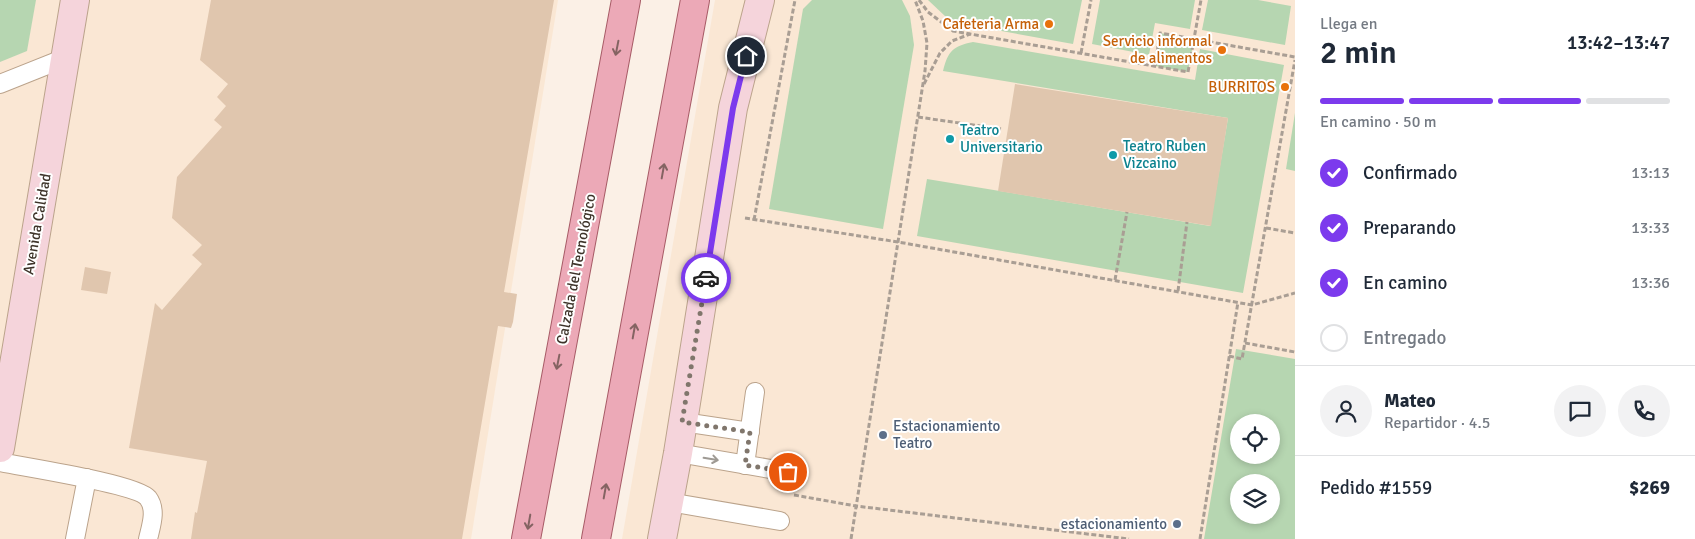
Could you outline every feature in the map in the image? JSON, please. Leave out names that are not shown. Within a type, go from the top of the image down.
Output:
[{"type":"main road","name":"Calzada del Tecnológico","points":[[526,539],[626,0]]},
{"type":"main road","points":[[596,539],[695,0]]},
{"type":"street","name":"Avenida Calidad","points":[[0,448],[9,346],[75,0]]},
{"type":"street","points":[[662,539],[678,454],[733,108],[760,0]]},
{"type":"lane","points":[[0,84],[65,58]]},
{"type":"lane","points":[[745,465],[754,392]]},
{"type":"lane","points":[[682,422],[750,432]]},
{"type":"lane","points":[[678,454],[788,472]]},
{"type":"lane","points":[[0,462],[87,478],[137,490],[147,497],[152,505],[153,517],[148,539]]},
{"type":"lane","points":[[75,539],[87,478]]},
{"type":"lane","points":[[669,502],[780,521]]},
{"type":"path","points":[[754,220],[795,0]]},
{"type":"path","points":[[917,0],[928,12],[953,31],[1188,72],[1201,0]]},
{"type":"path","points":[[851,539],[923,86],[928,43],[917,0]]},
{"type":"path","points":[[1081,53],[1091,0]]},
{"type":"path","points":[[1155,66],[1160,32],[1295,58],[1242,359],[1229,356]]},
{"type":"path","points":[[923,86],[940,53],[952,41],[971,34]]},
{"type":"path","points":[[918,117],[1001,129]]},
{"type":"path","points":[[1115,280],[1126,212]]},
{"type":"path","points":[[739,217],[898,242],[1252,305],[1295,293]]},
{"type":"path","points":[[1178,292],[1187,222]]},
{"type":"path","points":[[1266,228],[1295,234]]},
{"type":"path","points":[[1200,539],[1238,302]]},
{"type":"path","points":[[1245,343],[1295,352]]},
{"type":"path","points":[[794,495],[856,506],[1129,539]]},
{"type":"shaded area","points":[[0,0],[558,0],[471,539],[0,539]]},
{"type":"shaded area","points":[[715,0],[1295,0],[1295,539],[622,539]]},
{"type":"green space","points":[[0,0],[36,0],[27,51],[0,62]]},
{"type":"green space","points":[[812,0],[902,0],[910,16],[914,45],[883,229],[769,209],[803,9]]},
{"type":"green space","points":[[928,0],[1082,0],[1073,44],[963,24],[946,17]]},
{"type":"green space","points":[[1100,0],[1195,0],[1190,29],[1155,23],[1149,55],[1092,44]]},
{"type":"green space","points":[[1208,0],[1258,0],[1291,6],[1285,45],[1202,30]]},
{"type":"green space","points":[[1160,33],[1194,39],[1188,72],[1155,66]]},
{"type":"green space","points":[[973,42],[1195,80],[1200,49],[1284,65],[1243,293],[917,236],[927,179],[1210,226],[1228,118],[943,71],[952,50]]},
{"type":"green space","points":[[1295,113],[1295,171],[1286,169]]},
{"type":"green space","points":[[1236,349],[1295,359],[1295,539],[1204,539]]},
{"type":"building","points":[[211,0],[554,0],[504,292],[517,294],[513,322],[511,328],[498,326],[462,539],[191,539],[195,512],[197,513],[207,461],[129,448],[155,303],[162,310],[202,264],[192,255],[202,245],[172,218],[177,177],[222,127],[214,120],[226,106],[217,97],[228,84],[200,60]]},
{"type":"building","name":"Teatro Ruben Vizcaino","points":[[1015,84],[1228,118],[1211,226],[998,191]]},
{"type":"building","points":[[85,267],[111,272],[107,294],[81,290]]},
{"type":"way so far","points":[[706,278],[682,422],[750,432],[745,465],[788,472]]},
{"type":"place","name":"Cafeteria Arma","points":[[1049,24]]},
{"type":"place","name":"Servicio informal de alimentos","points":[[1222,50]]},
{"type":"place","name":"BURRITOS","points":[[1285,87]]},
{"type":"place","name":"Teatro Universitario","points":[[950,139]]},
{"type":"place","name":"Teatro Ruben Vizcaino","points":[[1113,155]]},
{"type":"place","name":"Estacionamiento Teatro","points":[[883,435]]},
{"type":"place","name":"estacionamiento","points":[[1177,524]]},
{"type":"route","points":[[706,278],[733,108],[746,56]]}]
